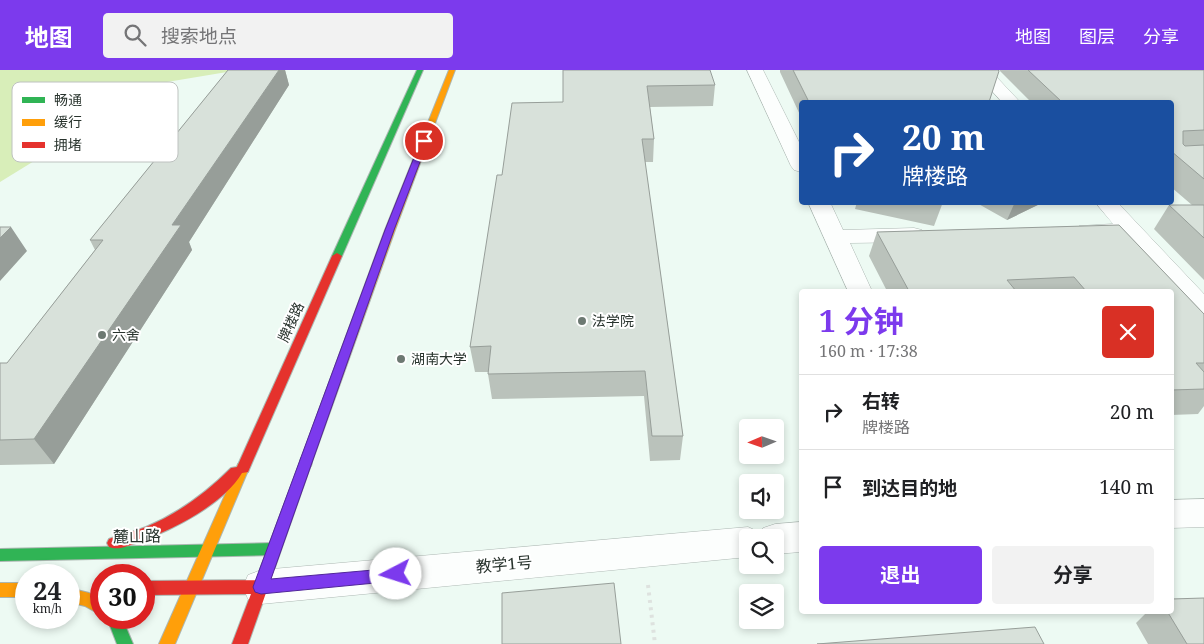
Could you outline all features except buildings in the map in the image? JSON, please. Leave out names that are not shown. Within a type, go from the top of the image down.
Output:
[{"type":"main road","name":"牌楼路","points":[[167,644],[206,551],[420,70]]},
{"type":"main road","points":[[240,644],[390,230],[452,70]]},
{"type":"main road","points":[[69,553],[133,539],[173,523],[201,505],[227,482],[249,455]]},
{"type":"main road","name":"麓山路","points":[[0,555],[274,549]]},
{"type":"main road","points":[[155,588],[261,587]]},
{"type":"main road","points":[[0,590],[15,590]]},
{"type":"main road","points":[[119,629],[125,644]]},
{"type":"street","points":[[756,70],[799,162]]},
{"type":"street","points":[[981,70],[1009,100]]},
{"type":"street","points":[[820,205],[859,289]]},
{"type":"street","points":[[1108,205],[1204,309]]},
{"type":"street","points":[[1062,232],[1131,230]]},
{"type":"street","points":[[835,237],[934,235]]},
{"type":"street","points":[[1174,514],[1204,513]]},
{"type":"street","points":[[784,538],[799,537]]},
{"type":"street","name":"教学1号","points":[[261,587],[739,543]]},
{"type":"path","points":[[644,551],[655,644]]},
{"type":"green space","points":[[0,70],[239,70],[167,82],[12,82],[12,162],[33,162],[0,182]]},
{"type":"traffic: fast","points":[[337,256],[420,70]]},
{"type":"traffic: fast","points":[[0,555],[274,549]]},
{"type":"traffic: fast","points":[[119,629],[125,644]]},
{"type":"traffic: slow","points":[[306,462],[390,230],[452,70]]},
{"type":"traffic: slow","points":[[167,644],[243,468]]},
{"type":"traffic: slow","points":[[0,590],[15,590]]},
{"type":"traffic: slow","points":[[80,598],[90,601]]},
{"type":"traffic: jam","points":[[243,468],[337,256]]},
{"type":"traffic: jam","points":[[240,644],[306,462]]},
{"type":"traffic: jam","points":[[114,543],[149,532],[180,517],[209,497],[236,472]]},
{"type":"traffic: jam","points":[[155,588],[261,587]]},
{"type":"place","name":"法学院","points":[[582,321]]},
{"type":"place","name":"六舍","points":[[102,335]]},
{"type":"place","name":"湖南大学","points":[[401,359]]},
{"type":"route","points":[[396,574],[261,587],[424,141]]}]
